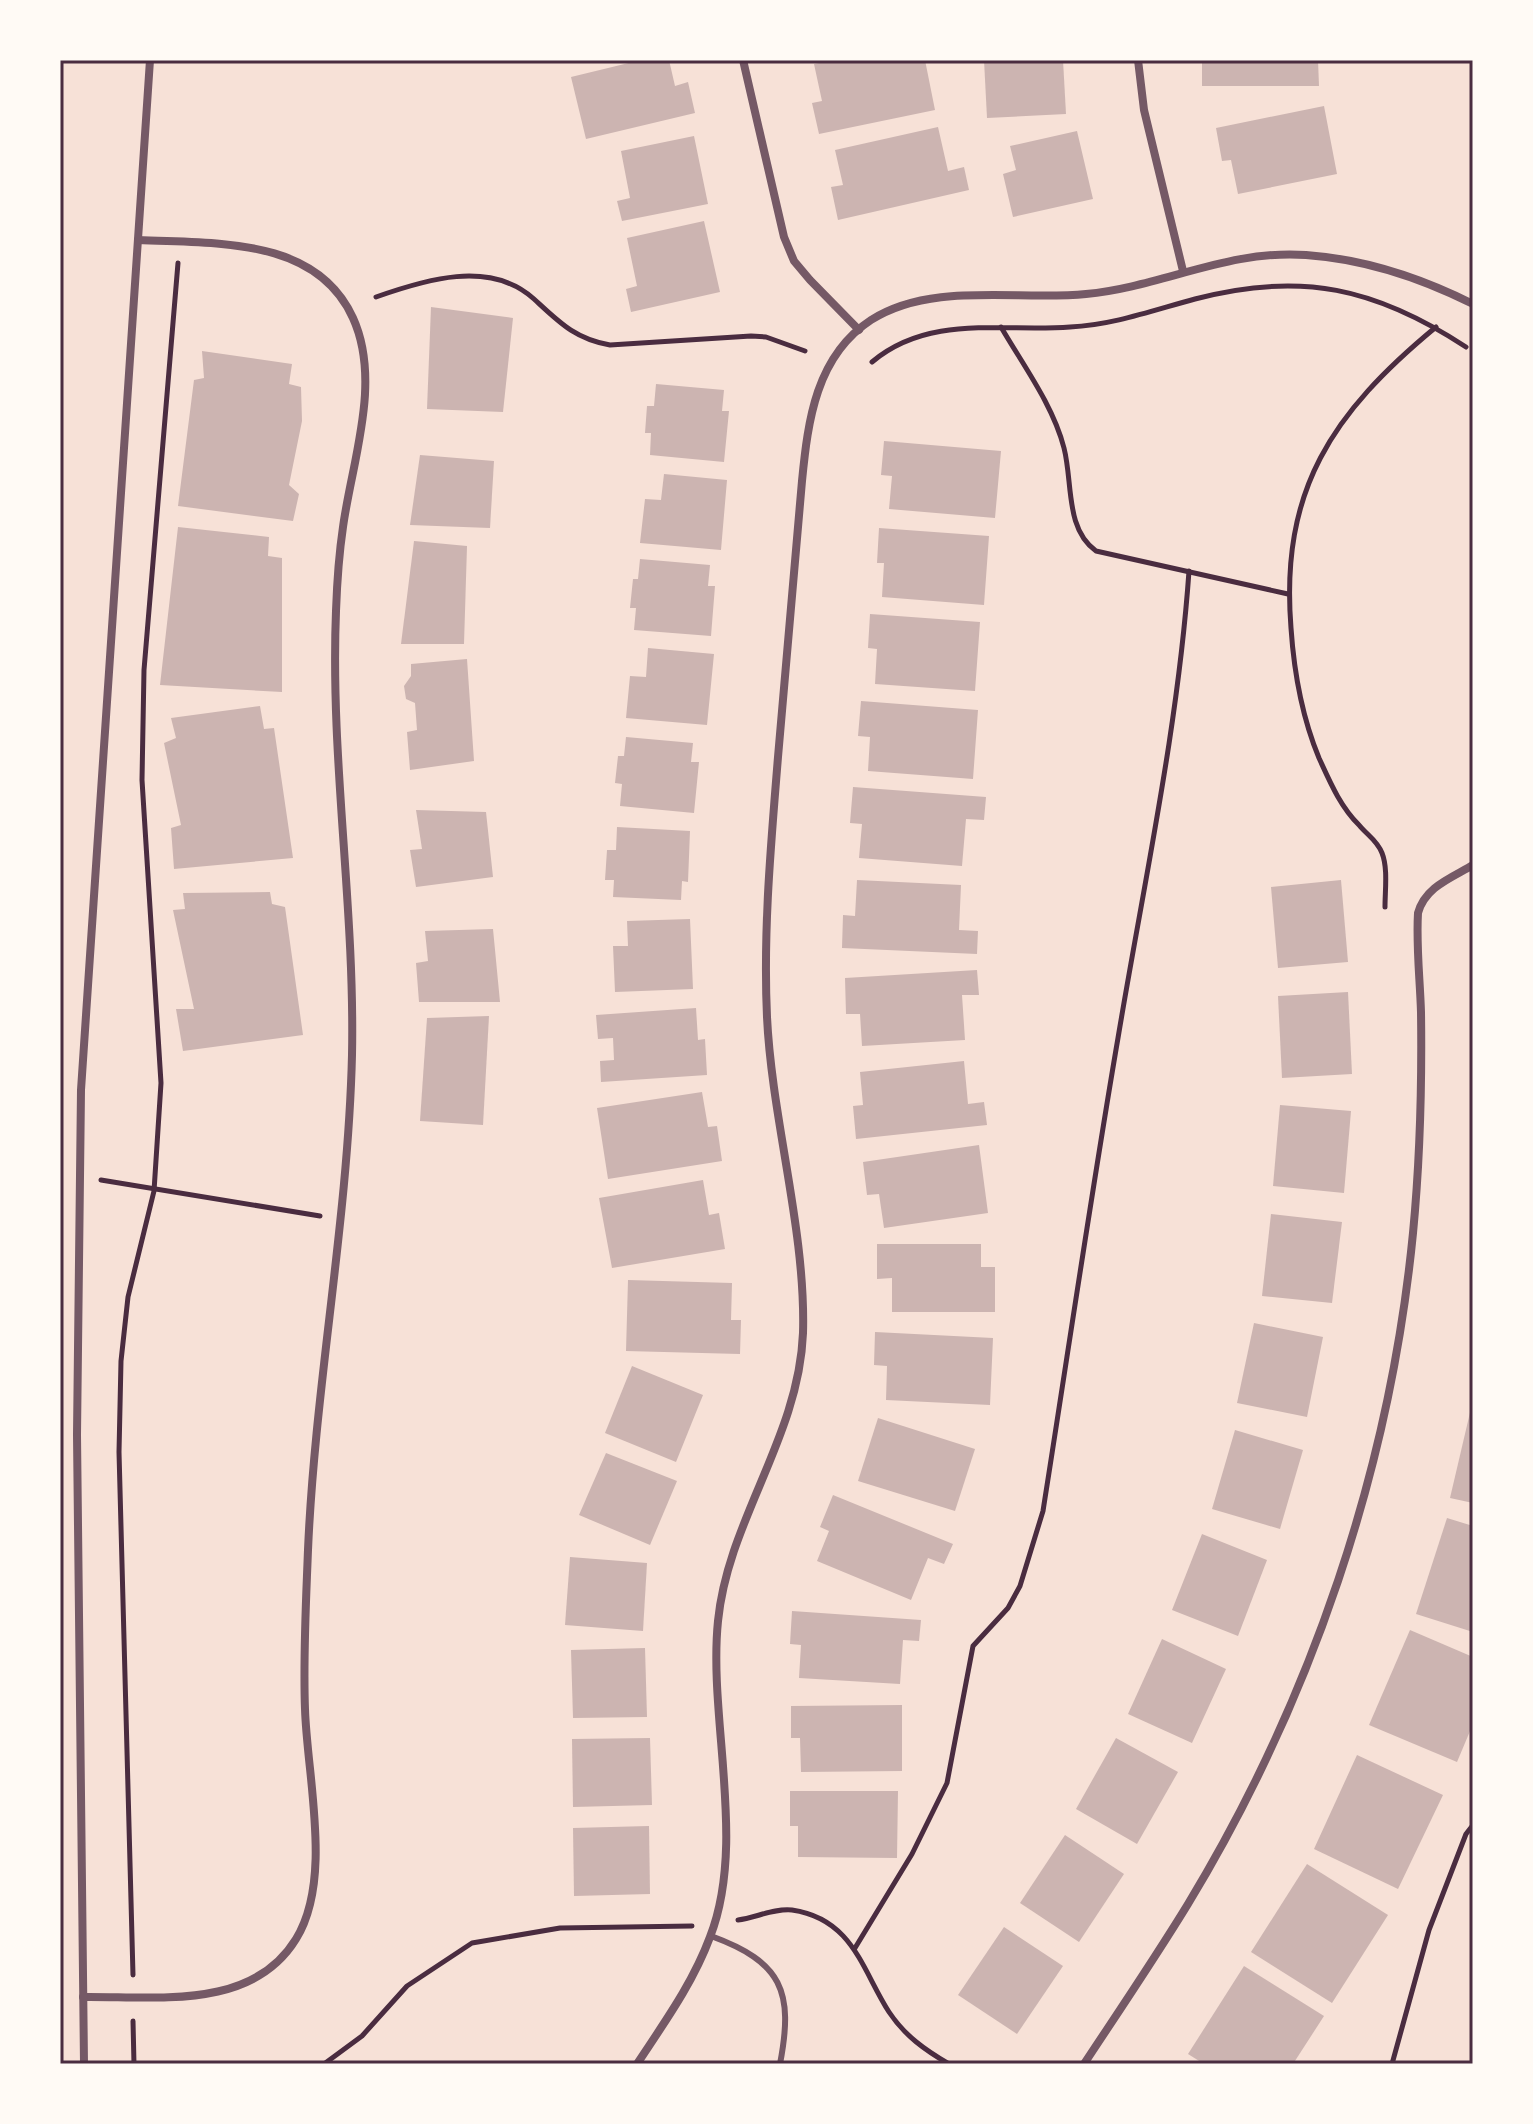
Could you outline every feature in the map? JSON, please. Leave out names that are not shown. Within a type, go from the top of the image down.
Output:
[{"type":"street","points":[[84,2064],[77,1435],[80,1176],[92,883],[150,60]]},
{"type":"street","points":[[743,60],[784,237],[794,261],[859,330]]},
{"type":"street","points":[[1138,60],[1144,110],[1183,271]]},
{"type":"street","points":[[83,1997],[192,1996],[229,1990],[258,1978],[278,1961],[297,1938],[308,1912],[315,1880],[305,1714],[309,1541],[350,1124],[352,1045],[334,650],[342,530],[366,373],[355,321],[342,298],[321,275],[299,261],[248,248],[138,240]]},
{"type":"street","points":[[637,2064],[690,1982],[715,1923],[724,1842],[718,1665],[723,1585],[790,1414],[803,1333],[802,1293],[769,1050],[765,949],[802,481],[807,434],[824,373],[834,356],[873,319],[913,304],[994,295],[1089,294],[1237,259],[1302,254],[1339,258],[1409,277],[1473,304]]},
{"type":"street","points":[[1084,2064],[1188,1903],[1245,1800],[1309,1657],[1340,1577],[1384,1415],[1413,1235],[1420,1125],[1418,913],[1422,898],[1433,888],[1473,865]]},
{"type":"lane","points":[[711,1936],[739,1947],[768,1966],[782,1989],[787,2025],[780,2064]]},
{"type":"path","points":[[134,2064],[119,1452],[121,1361],[128,1297],[154,1191],[161,1083],[142,780],[144,670],[177,268]]},
{"type":"path","points":[[376,297],[423,281],[459,276],[490,279],[517,287],[562,327],[587,341],[610,345],[766,337],[805,351]]},
{"type":"path","points":[[872,362],[916,335],[1000,326],[1091,325],[1229,291],[1260,287],[1347,292],[1381,301],[1436,327],[1466,347]]},
{"type":"path","points":[[1000,326],[1049,410],[1063,445],[1074,524],[1082,541],[1096,551],[1288,594]]},
{"type":"path","points":[[1385,907],[1384,855],[1377,842],[1337,798],[1303,709],[1293,658],[1288,594],[1292,533],[1299,506],[1336,430],[1389,366],[1436,327]]},
{"type":"path","points":[[855,1948],[912,1854],[947,1783],[973,1646],[1008,1608],[1020,1586],[1043,1511],[1118,1038],[1166,765],[1184,647],[1189,571]]},
{"type":"path","points":[[80,1176],[154,1191],[323,1217]]},
{"type":"path","points":[[1392,2064],[1429,1930],[1466,1834],[1473,1825]]},
{"type":"path","points":[[715,1923],[792,1910],[818,1919],[855,1948],[889,2012],[905,2033],[949,2064]]},
{"type":"path","points":[[324,2064],[362,2036],[407,1986],[472,1943],[560,1928],[679,1928]]},
{"type":"building","points":[[641,60],[669,60],[675,86],[688,82],[695,113],[586,139],[571,77]]},
{"type":"building","points":[[835,60],[925,60],[935,110],[819,134],[812,103],[822,101],[814,64]]},
{"type":"building","points":[[984,60],[1063,60],[1066,114],[987,118]]},
{"type":"building","points":[[1202,60],[1318,60],[1319,86],[1202,86]]},
{"type":"building","points":[[1324,106],[1337,174],[1238,194],[1231,160],[1222,161],[1216,128]]},
{"type":"building","points":[[938,127],[948,171],[964,167],[969,190],[838,220],[831,187],[843,185],[835,150]]},
{"type":"building","points":[[1077,131],[1093,199],[1013,217],[1003,174],[1016,170],[1010,146]]},
{"type":"building","points":[[694,136],[708,204],[622,221],[617,201],[630,198],[621,151]]},
{"type":"building","points":[[704,221],[720,292],[631,312],[626,289],[637,286],[627,238]]},
{"type":"building","points":[[431,307],[513,318],[503,412],[427,409]]},
{"type":"building","points":[[202,351],[292,364],[289,384],[301,387],[302,421],[289,485],[299,494],[293,521],[178,506],[194,380],[204,378]]},
{"type":"building","points":[[656,384],[724,390],[722,411],[729,411],[724,462],[650,455],[651,433],[645,433],[647,406],[654,406]]},
{"type":"building","points":[[884,441],[1001,451],[995,518],[889,509],[892,476],[881,475]]},
{"type":"building","points":[[420,455],[494,461],[490,528],[410,525]]},
{"type":"building","points":[[664,474],[727,480],[721,550],[640,543],[645,499],[661,500]]},
{"type":"building","points":[[178,527],[269,537],[268,556],[282,558],[282,692],[160,685]]},
{"type":"building","points":[[879,528],[989,536],[984,605],[882,597],[884,563],[877,563]]},
{"type":"building","points":[[414,541],[467,546],[464,644],[401,644]]},
{"type":"building","points":[[640,559],[710,565],[708,586],[715,586],[711,636],[634,630],[636,608],[630,608],[633,579],[638,579]]},
{"type":"building","points":[[870,614],[980,622],[975,691],[875,684],[877,649],[868,648]]},
{"type":"building","points":[[648,648],[714,654],[707,725],[626,718],[630,676],[646,677]]},
{"type":"building","points":[[467,659],[474,761],[410,770],[407,732],[417,730],[415,703],[406,699],[404,686],[411,676],[411,664]]},
{"type":"building","points":[[861,701],[978,710],[973,779],[868,771],[870,737],[858,736]]},
{"type":"building","points":[[260,706],[264,729],[274,728],[293,858],[174,869],[171,828],[181,825],[164,743],[176,738],[171,718]]},
{"type":"building","points":[[626,737],[693,743],[691,762],[699,762],[694,813],[620,806],[622,784],[615,783],[618,756],[624,756]]},
{"type":"building","points":[[853,787],[986,797],[984,820],[966,819],[962,866],[859,858],[862,824],[850,823]]},
{"type":"building","points":[[416,810],[486,812],[493,877],[416,887],[410,850],[422,849]]},
{"type":"building","points":[[617,827],[690,831],[688,882],[682,881],[681,900],[613,897],[614,880],[605,880],[607,850],[616,850]]},
{"type":"building","points":[[857,880],[961,885],[959,930],[978,931],[977,954],[842,948],[843,915],[855,916]]},
{"type":"building","points":[[1341,880],[1348,962],[1278,968],[1271,887]]},
{"type":"building","points":[[270,892],[272,904],[285,907],[303,1035],[183,1051],[176,1009],[194,1009],[173,910],[185,909],[183,893]]},
{"type":"building","points":[[690,919],[693,989],[615,992],[613,946],[628,946],[627,921]]},
{"type":"building","points":[[493,929],[500,1002],[419,1002],[416,963],[428,961],[425,931]]},
{"type":"building","points":[[977,970],[979,995],[962,995],[965,1040],[862,1046],[860,1014],[846,1014],[845,978]]},
{"type":"building","points":[[1348,992],[1352,1074],[1282,1078],[1278,996]]},
{"type":"building","points":[[696,1008],[698,1040],[705,1039],[707,1075],[601,1082],[600,1061],[614,1060],[613,1038],[598,1039],[596,1015]]},
{"type":"building","points":[[489,1016],[483,1125],[420,1121],[427,1018]]},
{"type":"building","points":[[964,1061],[968,1104],[984,1102],[987,1125],[856,1139],[853,1106],[863,1105],[860,1072]]},
{"type":"building","points":[[702,1092],[708,1127],[717,1126],[722,1161],[608,1179],[597,1108]]},
{"type":"building","points":[[1280,1105],[1351,1111],[1344,1193],[1273,1186]]},
{"type":"building","points":[[979,1145],[988,1213],[884,1228],[879,1194],[867,1195],[863,1162]]},
{"type":"building","points":[[703,1180],[709,1215],[719,1213],[725,1249],[612,1268],[599,1198]]},
{"type":"building","points":[[1271,1214],[1342,1222],[1332,1303],[1262,1296]]},
{"type":"building","points":[[877,1244],[981,1244],[981,1267],[995,1267],[995,1312],[892,1312],[892,1278],[877,1279]]},
{"type":"building","points":[[628,1280],[732,1283],[731,1320],[741,1320],[740,1354],[626,1351]]},
{"type":"building","points":[[1254,1323],[1323,1337],[1307,1417],[1237,1403]]},
{"type":"building","points":[[875,1332],[993,1338],[990,1405],[886,1400],[887,1366],[874,1365]]},
{"type":"building","points":[[632,1366],[703,1395],[676,1462],[605,1433]]},
{"type":"building","points":[[1473,1404],[1473,1503],[1450,1498]]},
{"type":"building","points":[[878,1418],[975,1449],[955,1511],[858,1481]]},
{"type":"building","points":[[1235,1430],[1303,1450],[1280,1529],[1212,1509]]},
{"type":"building","points":[[606,1453],[677,1481],[650,1545],[579,1515]]},
{"type":"building","points":[[833,1495],[953,1544],[944,1564],[928,1558],[911,1600],[817,1561],[829,1531],[820,1527]]},
{"type":"building","points":[[1447,1518],[1473,1526],[1473,1632],[1416,1614]]},
{"type":"building","points":[[1202,1534],[1267,1560],[1238,1636],[1172,1610]]},
{"type":"building","points":[[570,1557],[647,1563],[643,1631],[565,1625]]},
{"type":"building","points":[[792,1611],[921,1620],[919,1641],[903,1640],[900,1684],[799,1678],[801,1645],[790,1644]]},
{"type":"building","points":[[1410,1630],[1473,1657],[1473,1724],[1457,1762],[1369,1725]]},
{"type":"building","points":[[1162,1639],[1226,1669],[1192,1743],[1128,1714]]},
{"type":"building","points":[[645,1648],[647,1717],[573,1718],[571,1650]]},
{"type":"building","points":[[902,1705],[902,1771],[801,1772],[800,1738],[791,1738],[791,1706]]},
{"type":"building","points":[[650,1738],[652,1805],[573,1807],[572,1739]]},
{"type":"building","points":[[1116,1738],[1178,1772],[1137,1844],[1076,1809]]},
{"type":"building","points":[[1357,1755],[1443,1795],[1398,1889],[1314,1849]]},
{"type":"building","points":[[790,1791],[898,1791],[897,1858],[798,1857],[798,1826],[790,1826]]},
{"type":"building","points":[[649,1826],[650,1894],[574,1896],[573,1828]]},
{"type":"building","points":[[1065,1835],[1124,1874],[1079,1942],[1020,1903]]},
{"type":"building","points":[[1307,1864],[1388,1915],[1332,2003],[1251,1952]]},
{"type":"building","points":[[1004,1927],[1063,1966],[1017,2034],[958,1995]]},
{"type":"building","points":[[1244,1966],[1324,2016],[1293,2064],[1204,2064],[1188,2054]]}]
